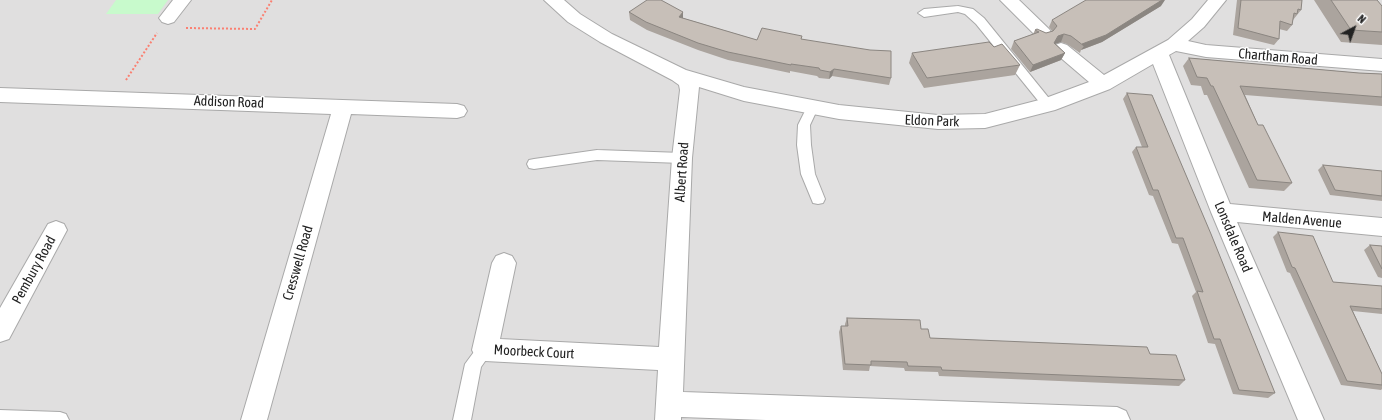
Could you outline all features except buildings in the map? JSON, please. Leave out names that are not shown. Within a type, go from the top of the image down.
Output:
[{"type":"street","points":[[164,23],[182,0]]},
{"type":"street","name":"Albert Road","points":[[553,0],[574,18],[606,38],[679,75],[687,82],[690,90],[682,158],[668,412]]},
{"type":"street","points":[[1009,0],[1043,33]]},
{"type":"street","name":"Eldon Park","points":[[679,75],[744,94],[812,108],[879,117],[955,123],[996,119],[1048,105],[1103,84],[1167,49],[1198,23],[1217,0]]},
{"type":"street","points":[[1061,49],[1103,84]]},
{"type":"street","name":"Chartham Road","points":[[1167,49],[1382,65]]},
{"type":"street","name":"Lonsdale Road","points":[[1167,49],[1222,212],[1311,420]]},
{"type":"street","name":"Addison Road","points":[[0,95],[457,111]]},
{"type":"street","name":"Cresswell Road","points":[[254,420],[343,106]]},
{"type":"street","name":"Malden Avenue","points":[[1222,212],[1382,227]]},
{"type":"street","name":"Pembury Road","points":[[0,331],[56,230]]},
{"type":"street","name":"Moorbeck Court","points":[[504,263],[485,350],[671,359]]},
{"type":"street","points":[[668,412],[1117,420]]},
{"type":"lane","points":[[924,13],[958,9],[969,12],[980,21],[1048,105]]},
{"type":"lane","points":[[812,108],[804,125],[804,145],[808,174],[818,199]]},
{"type":"lane","points":[[534,164],[597,155],[682,158]]},
{"type":"lane","points":[[462,420],[473,364],[485,350]]},
{"type":"lane","points":[[0,418],[60,420]]},
{"type":"path","points":[[184,28],[254,29],[272,0]]},
{"type":"path","points":[[115,98],[164,23]]},
{"type":"shaded area","points":[[0,0],[1382,0],[1382,420],[0,420]]},
{"type":"green space","points":[[116,0],[168,0],[158,14],[106,14]]}]
